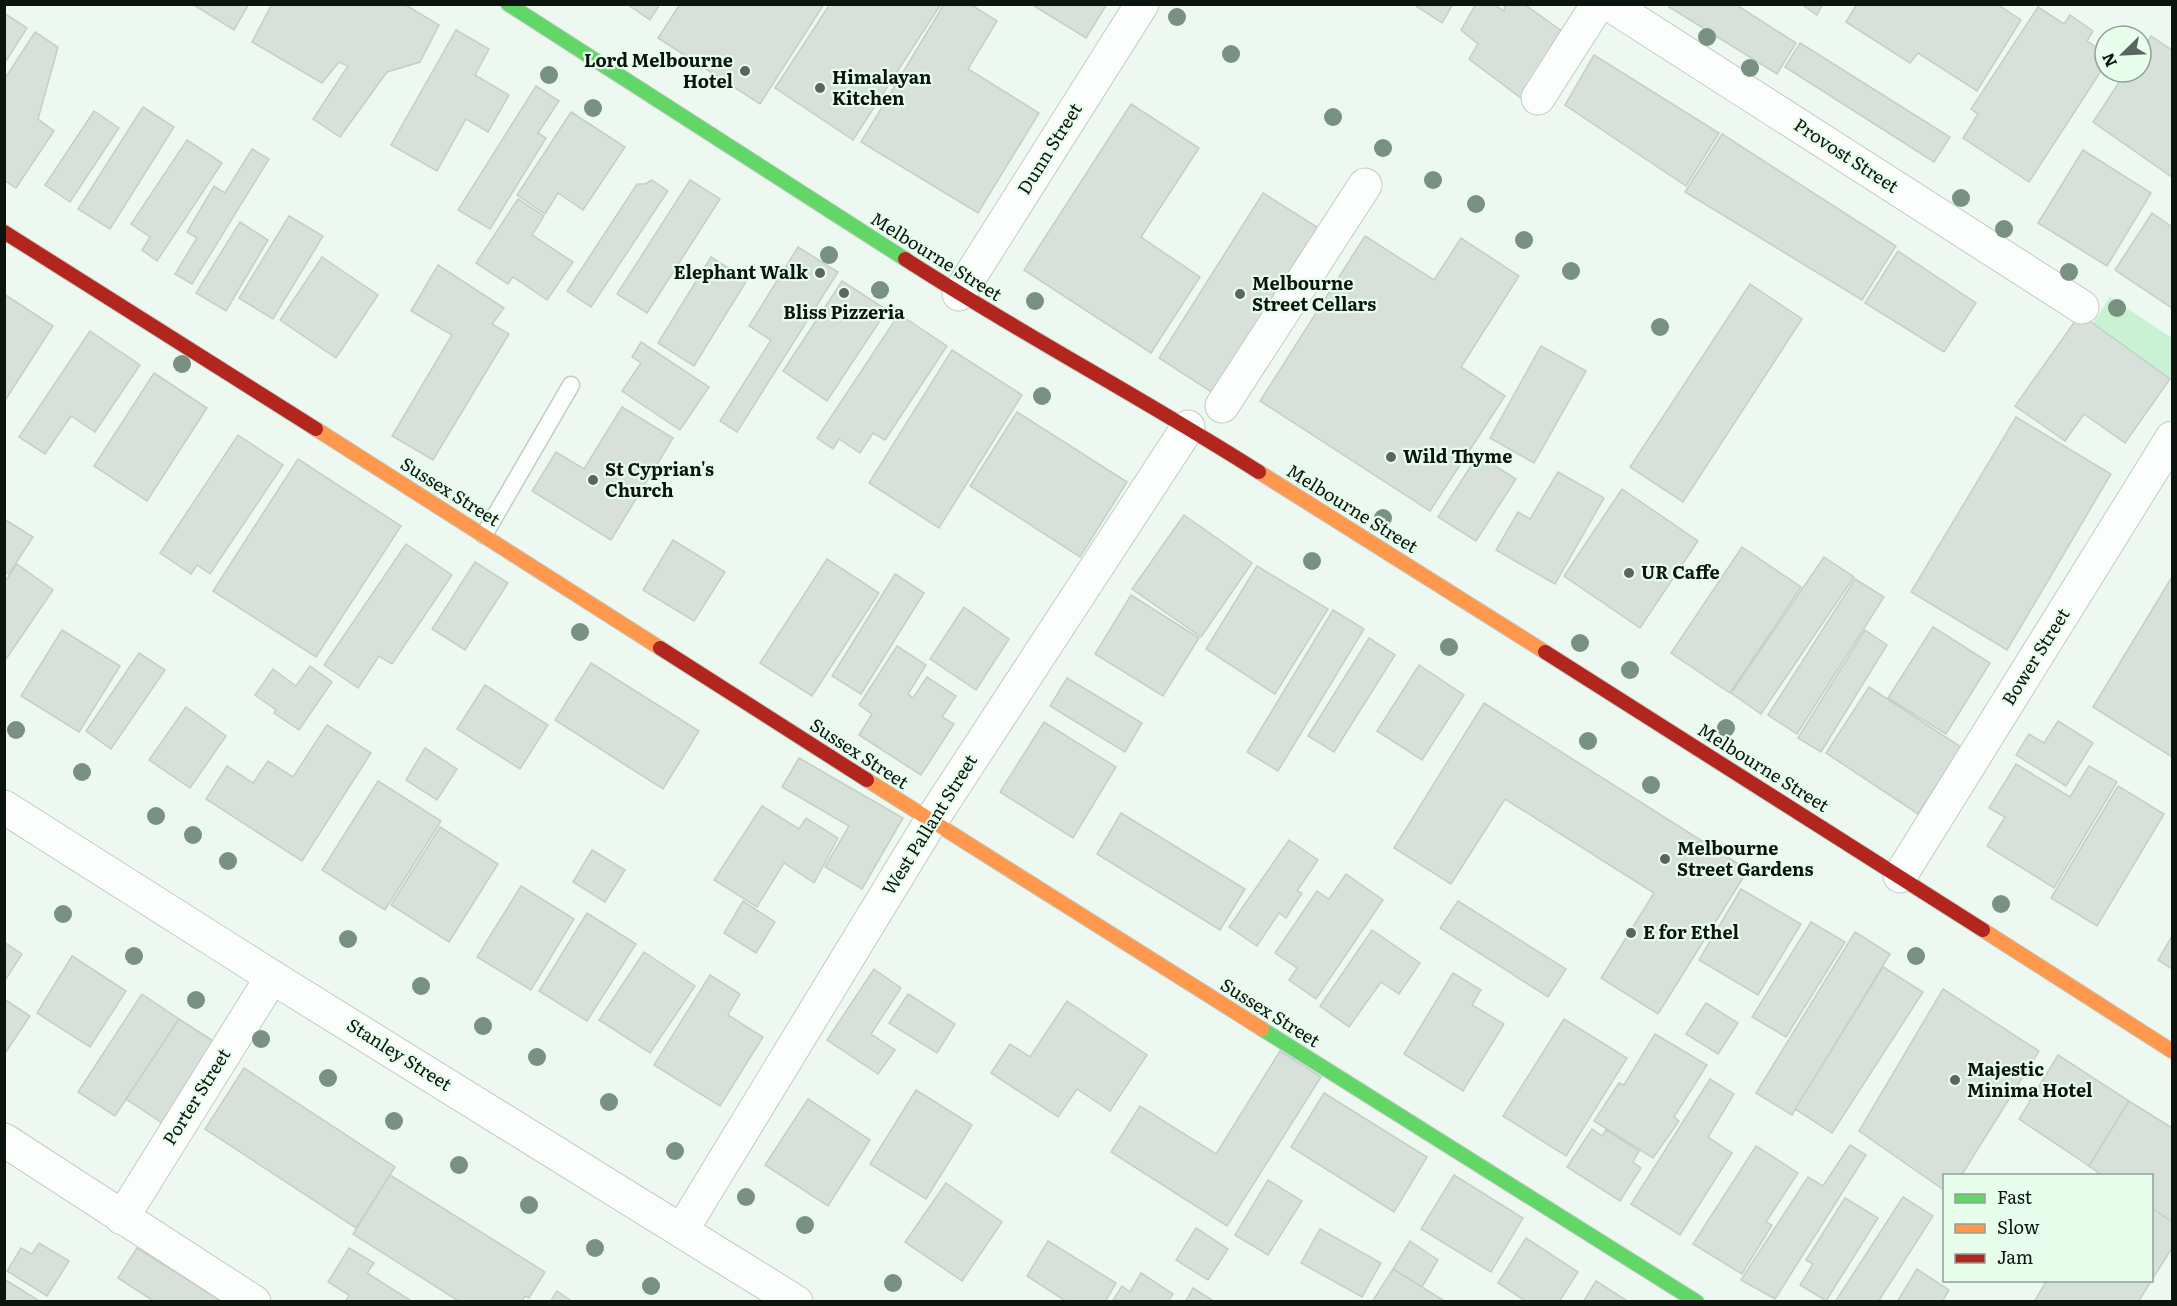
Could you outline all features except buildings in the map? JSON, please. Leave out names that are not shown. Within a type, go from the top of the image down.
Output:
[{"type":"street","name":"Melbourne Street","points":[[507,4],[959,294],[1188,427],[1900,876],[2172,1051]]},
{"type":"street","name":"Dunn Street","points":[[959,294],[1142,4]]},
{"type":"street","points":[[1538,98],[1598,4]]},
{"type":"street","name":"Provost Street","points":[[1609,4],[2082,307]]},
{"type":"street","points":[[1222,406],[1365,185]]},
{"type":"street","name":"Sussex Street","points":[[4,232],[932,821],[1697,1302]]},
{"type":"street","name":"West Pallant Street","points":[[682,1230],[932,821],[1188,427]]},
{"type":"street","name":"Bower Street","points":[[1900,876],[2172,438]]},
{"type":"street","name":"Stanley Street","points":[[4,807],[272,977],[796,1302]]},
{"type":"street","name":"Porter Street","points":[[122,1218],[272,977]]},
{"type":"street","points":[[4,1140],[254,1302]]},
{"type":"lane","points":[[484,535],[571,385]]},
{"type":"green space","points":[[2110,297],[2172,338],[2172,380],[2091,326]]},
{"type":"traffic: fast","points":[[508,4],[905,259]]},
{"type":"traffic: fast","points":[[1262,1029],[1697,1302]]},
{"type":"traffic: slow","points":[[316,429],[660,648]]},
{"type":"traffic: slow","points":[[1259,472],[1545,652]]},
{"type":"traffic: slow","points":[[867,780],[1262,1029]]},
{"type":"traffic: slow","points":[[1983,930],[2172,1051]]},
{"type":"traffic: jam","points":[[4,232],[316,429]]},
{"type":"traffic: jam","points":[[905,259],[1259,472]]},
{"type":"traffic: jam","points":[[660,648],[867,780]]},
{"type":"traffic: jam","points":[[1545,652],[1983,930]]},
{"type":"place","name":"Lord Melbourne Hotel","points":[[745,71]]},
{"type":"place","name":"Himalayan Kitchen","points":[[820,88]]},
{"type":"place","name":"Elephant Walk","points":[[820,273]]},
{"type":"place","name":"Bliss Pizzeria","points":[[844,293]]},
{"type":"place","name":"Melbourne Street Cellars","points":[[1240,294]]},
{"type":"place","name":"Wild Thyme","points":[[1391,457]]},
{"type":"place","name":"St Cyprian's Church","points":[[593,480]]},
{"type":"place","name":"UR Caffe","points":[[1629,573]]},
{"type":"place","name":"Melbourne Street Gardens","points":[[1665,859]]},
{"type":"place","name":"E for Ethel","points":[[1631,933]]},
{"type":"place","name":"Majestic Minima Hotel","points":[[1955,1080]]}]
